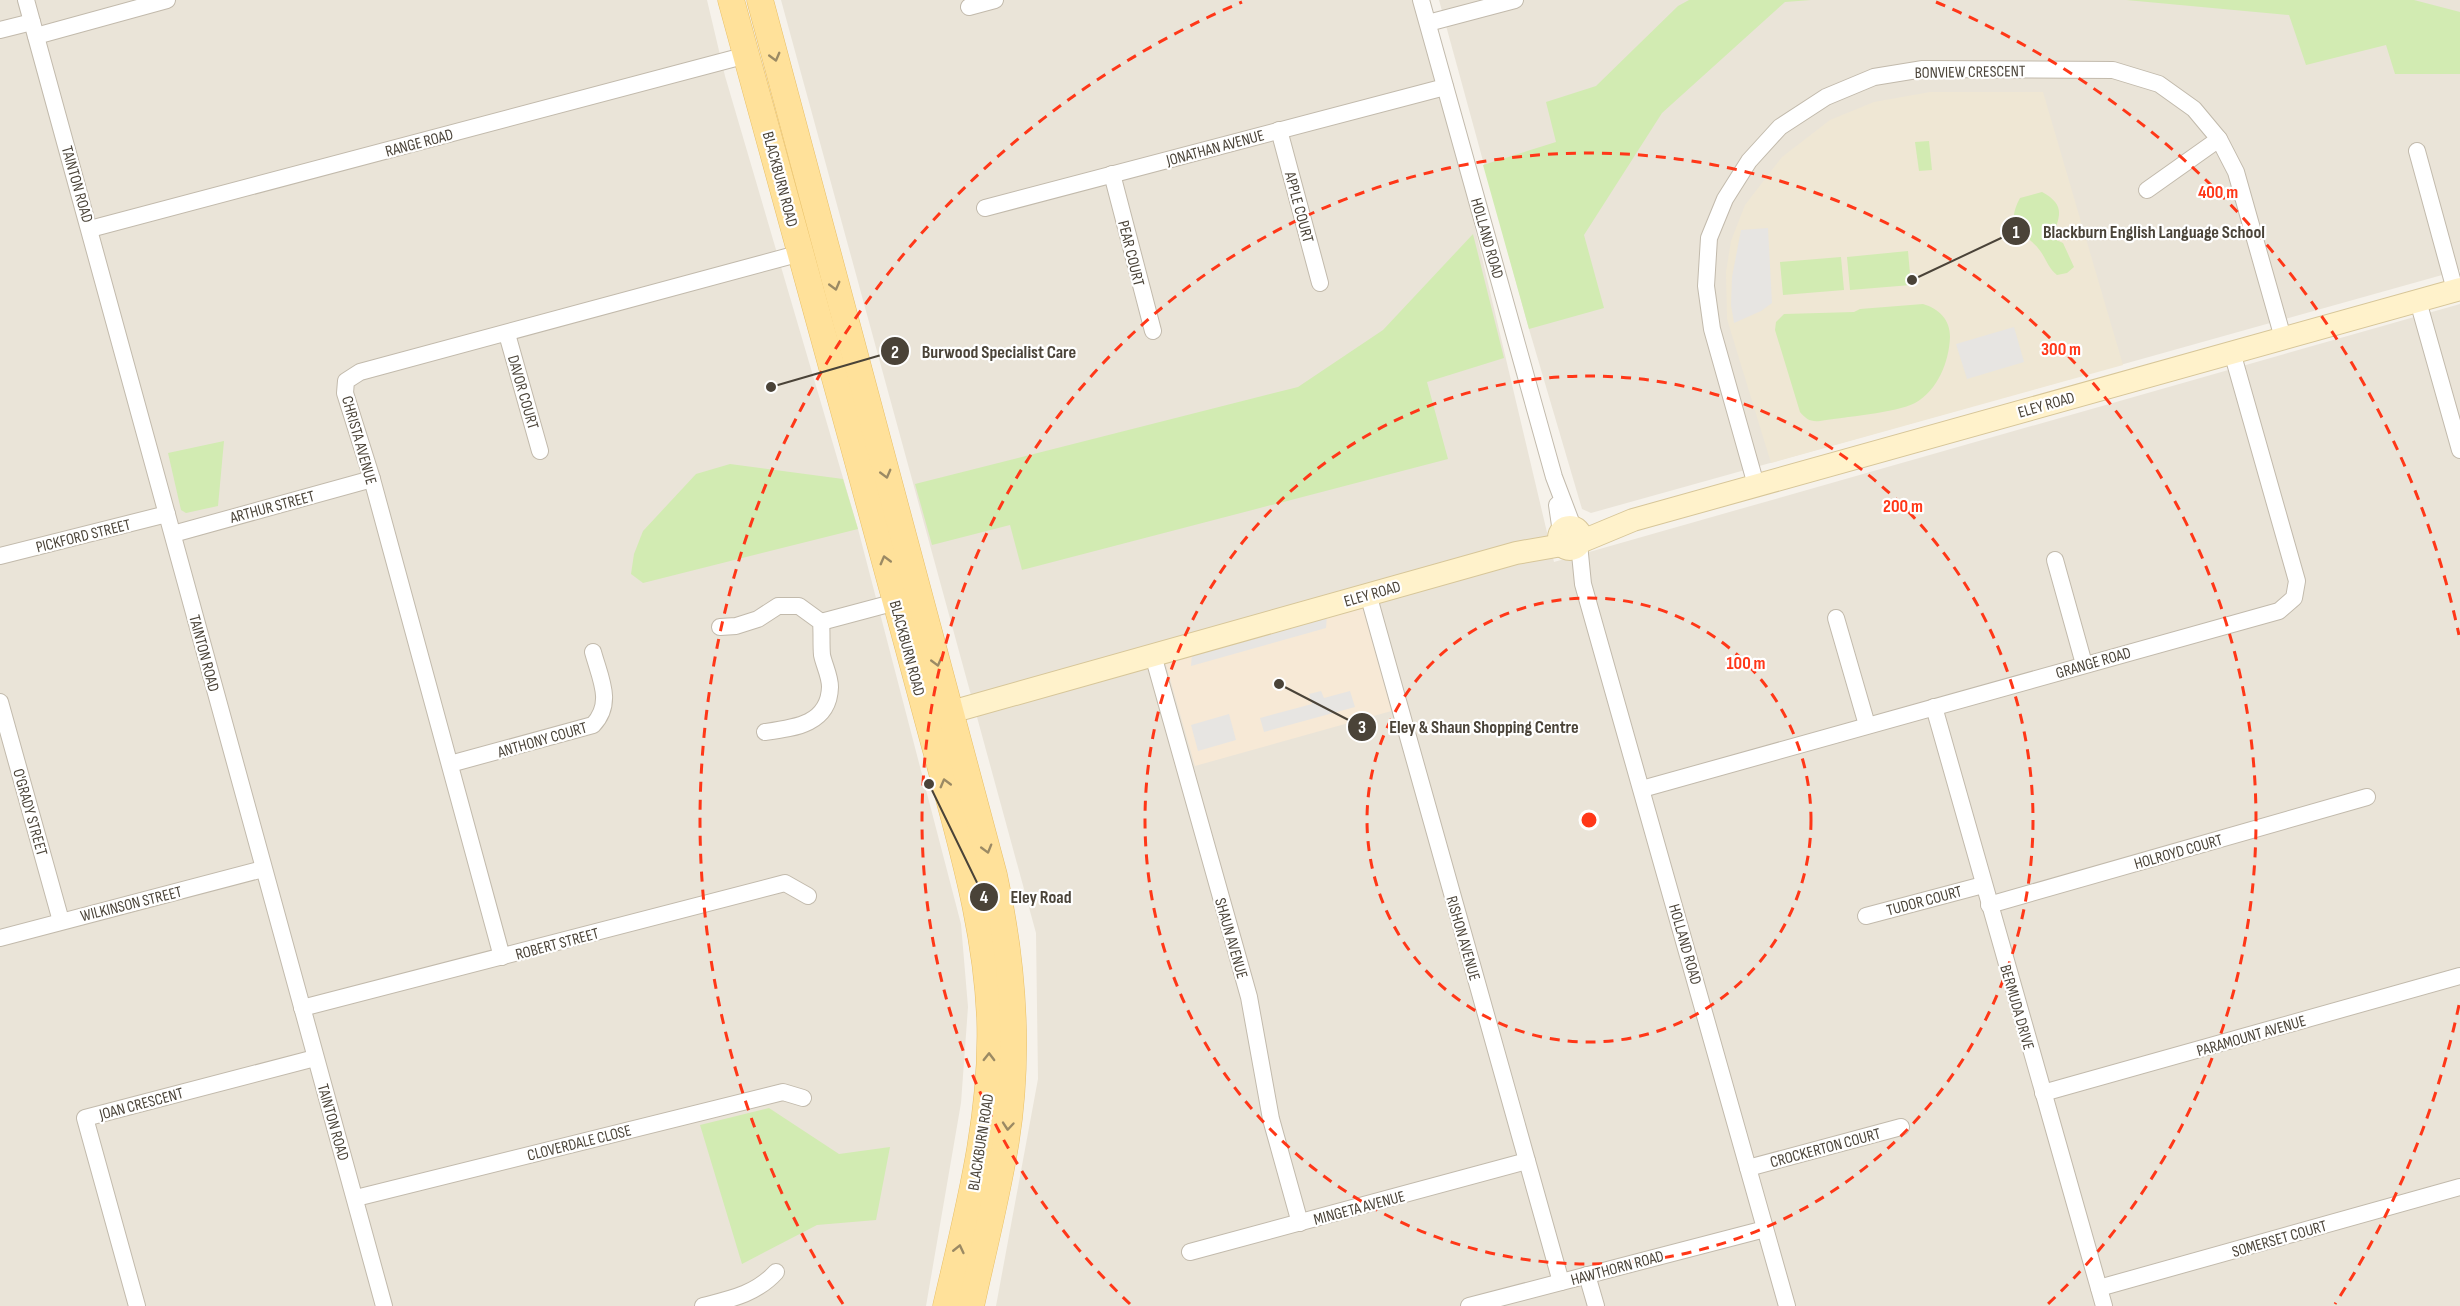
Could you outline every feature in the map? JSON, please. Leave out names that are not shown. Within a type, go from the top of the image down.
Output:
[{"type":"main road","name":"BLACKBURN ROAD","points":[[731,0],[747,55],[813,249],[939,715],[1003,916],[1013,1004],[1014,1047],[1006,1139],[980,1266],[969,1306]]},
{"type":"main road","name":"BLACKBURN ROAD","points":[[760,0],[813,249],[896,602],[939,715],[985,953],[990,1022],[989,1089],[985,1124],[946,1306]]},
{"type":"main road","name":"ELEY ROAD","points":[[939,715],[2458,289]]},
{"type":"street","name":"TAINTON ROAD","points":[[26,0],[384,1306]]},
{"type":"street","points":[[0,30],[34,29],[167,0]]},
{"type":"street","points":[[969,7],[995,0]]},
{"type":"street","name":"HOLLAND ROAD","points":[[1421,0],[1569,537],[1787,1306]]},
{"type":"street","points":[[1428,24],[1515,0]]},
{"type":"street","name":"RANGE ROAD","points":[[90,229],[747,55]]},
{"type":"street","name":"BONVIEW CRESCENT","points":[[1756,485],[1712,329],[1706,286],[1709,238],[1725,199],[1749,161],[1780,127],[1826,97],[1874,77],[1923,69],[2113,70],[2159,84],[2194,109],[2219,139],[2236,172],[2283,338]]},
{"type":"street","name":"JONATHAN AVENUE","points":[[985,208],[1445,87]]},
{"type":"street","name":"APPLE COURT","points":[[1279,130],[1320,283]]},
{"type":"street","points":[[2147,190],[2219,139]]},
{"type":"street","points":[[2416,151],[2458,289]]},
{"type":"street","name":"PEAR COURT","points":[[1112,174],[1153,331]]},
{"type":"street","name":"CHRISTA AVENUE","points":[[502,957],[372,479],[345,393],[346,381],[360,372],[507,334],[813,249]]},
{"type":"street","points":[[2418,301],[2460,450]]},
{"type":"street","name":"DAVOR COURT","points":[[507,334],[540,451]]},
{"type":"street","name":"GRANGE ROAD","points":[[1642,789],[2279,611],[2294,598],[2297,581],[2232,352]]},
{"type":"street","name":"ARTHUR STREET","points":[[173,534],[372,479]]},
{"type":"street","name":"PICKFORD STREET","points":[[0,556],[167,514]]},
{"type":"street","points":[[2055,560],[2084,664]]},
{"type":"street","name":"RISHON AVENUE","points":[[1368,594],[1561,1282]]},
{"type":"street","points":[[821,622],[896,602]]},
{"type":"street","points":[[720,627],[736,626],[758,619],[778,606],[799,606],[821,622]]},
{"type":"street","points":[[1836,618],[1867,725]]},
{"type":"street","points":[[765,732],[787,729],[815,720],[827,704],[830,685],[822,654],[821,622]]},
{"type":"street","name":"ANTHONY COURT","points":[[450,764],[593,725],[602,716],[605,695],[593,652]]},
{"type":"street","name":"SHAUN AVENUE","points":[[1153,655],[1249,997],[1271,1119],[1300,1223]]},
{"type":"street","name":"O'GRADY STREET","points":[[0,702],[61,921]]},
{"type":"street","name":"BERMUDA DRIVE","points":[[1934,707],[2104,1306]]},
{"type":"street","name":"HOLROYD COURT","points":[[1989,905],[2367,797]]},
{"type":"street","name":"WILKINSON STREET","points":[[0,938],[263,869]]},
{"type":"street","name":"ROBERT STREET","points":[[302,1008],[785,883],[808,896]]},
{"type":"street","name":"TUDOR COURT","points":[[1866,916],[1983,885]]},
{"type":"street","name":"PARAMOUNT AVENUE","points":[[2043,1093],[2460,976]]},
{"type":"street","name":"JOAN CRESCENT","points":[[137,1306],[85,1118],[315,1058]]},
{"type":"street","name":"CLOVERDALE CLOSE","points":[[356,1198],[783,1092],[803,1098]]},
{"type":"street","name":"CROCKERTON COURT","points":[[1748,1168],[1901,1127]]},
{"type":"street","name":"MINGETA AVENUE","points":[[1190,1252],[1527,1161]]},
{"type":"street","name":"SOMERSET COURT","points":[[2099,1288],[2460,1187]]},
{"type":"street","name":"HAWTHORN ROAD","points":[[1469,1306],[1765,1229]]},
{"type":"street","points":[[703,1306],[744,1295],[766,1282],[776,1272]]},
{"type":"street","points":[[1587,1275],[1596,1306]]},
{"type":"shaded area","points":[[0,0],[707,0],[725,76],[858,529],[961,924],[968,1007],[961,1103],[926,1306],[0,1306]]},
{"type":"shaded area","points":[[781,0],[1421,0],[1554,562],[2460,304],[2460,1306],[996,1306],[1038,1079],[1036,933]]},
{"type":"shaded area","points":[[1439,0],[2460,0],[2460,270],[1591,513],[1582,509],[1529,329]]},
{"type":"shaded area","points":[[1930,92],[2043,92],[2123,365],[1771,463],[1727,319],[1726,272],[1731,241],[1745,205],[1782,157],[1830,120],[1874,102]]},
{"type":"shaded area","points":[[1768,228],[1772,303],[1761,311],[1734,323],[1731,305],[1732,277],[1741,230]]},
{"type":"shaded area","points":[[2014,327],[2024,362],[1967,379],[1956,344]]},
{"type":"shaded area","points":[[1364,602],[1395,710],[1195,766],[1164,658]]},
{"type":"shaded area","points":[[1327,615],[1326,628],[1191,666],[1192,653]]},
{"type":"shaded area","points":[[1321,691],[1324,698],[1350,691],[1355,707],[1264,732],[1260,718],[1312,704],[1309,694]]},
{"type":"shaded area","points":[[1229,714],[1236,740],[1198,751],[1191,725]]},
{"type":"green space","points":[[1689,0],[1811,0],[1785,2],[1662,113],[1584,235],[1604,308],[1529,329],[1483,165],[1556,142],[1546,102],[1596,86],[1678,6]]},
{"type":"green space","points":[[2126,0],[2414,0],[2460,12],[2460,74],[2395,74],[2386,45],[2306,65],[2289,15]]},
{"type":"green space","points":[[1929,141],[1932,170],[1919,171],[1915,142]]},
{"type":"green space","points":[[2042,192],[2058,206],[2059,217],[2052,238],[2063,243],[2074,267],[2067,273],[2057,275],[2054,273],[2036,245],[2015,225],[2015,209],[2020,198]]},
{"type":"green space","points":[[1473,234],[1504,358],[1427,382],[1448,459],[1022,570],[1010,525],[932,545],[915,484],[1298,387],[1383,330]]},
{"type":"green space","points":[[1908,251],[1911,285],[1850,290],[1847,257]]},
{"type":"green space","points":[[1841,257],[1844,290],[1783,295],[1780,262]]},
{"type":"green space","points":[[1923,304],[1934,309],[1946,320],[1950,337],[1945,365],[1930,391],[1915,403],[1869,414],[1817,421],[1808,420],[1800,412],[1775,330],[1776,322],[1784,314],[1854,312],[1860,309]]},
{"type":"green space","points":[[224,441],[218,506],[186,513],[181,510],[168,453]]},
{"type":"green space","points":[[730,464],[843,479],[858,529],[643,583],[631,574],[634,554],[643,531],[696,474]]},
{"type":"green space","points":[[769,1108],[839,1154],[890,1147],[876,1220],[817,1225],[742,1264],[700,1125]]},
{"type":"place","name":"Blackburn English Language School","points":[[1912,280]]},
{"type":"place","name":"Burwood Specialist Care","points":[[771,387]]},
{"type":"place","name":"Eley & Shaun Shopping Centre","points":[[1279,684]]},
{"type":"place","name":"Eley Road","points":[[929,784]]}]
